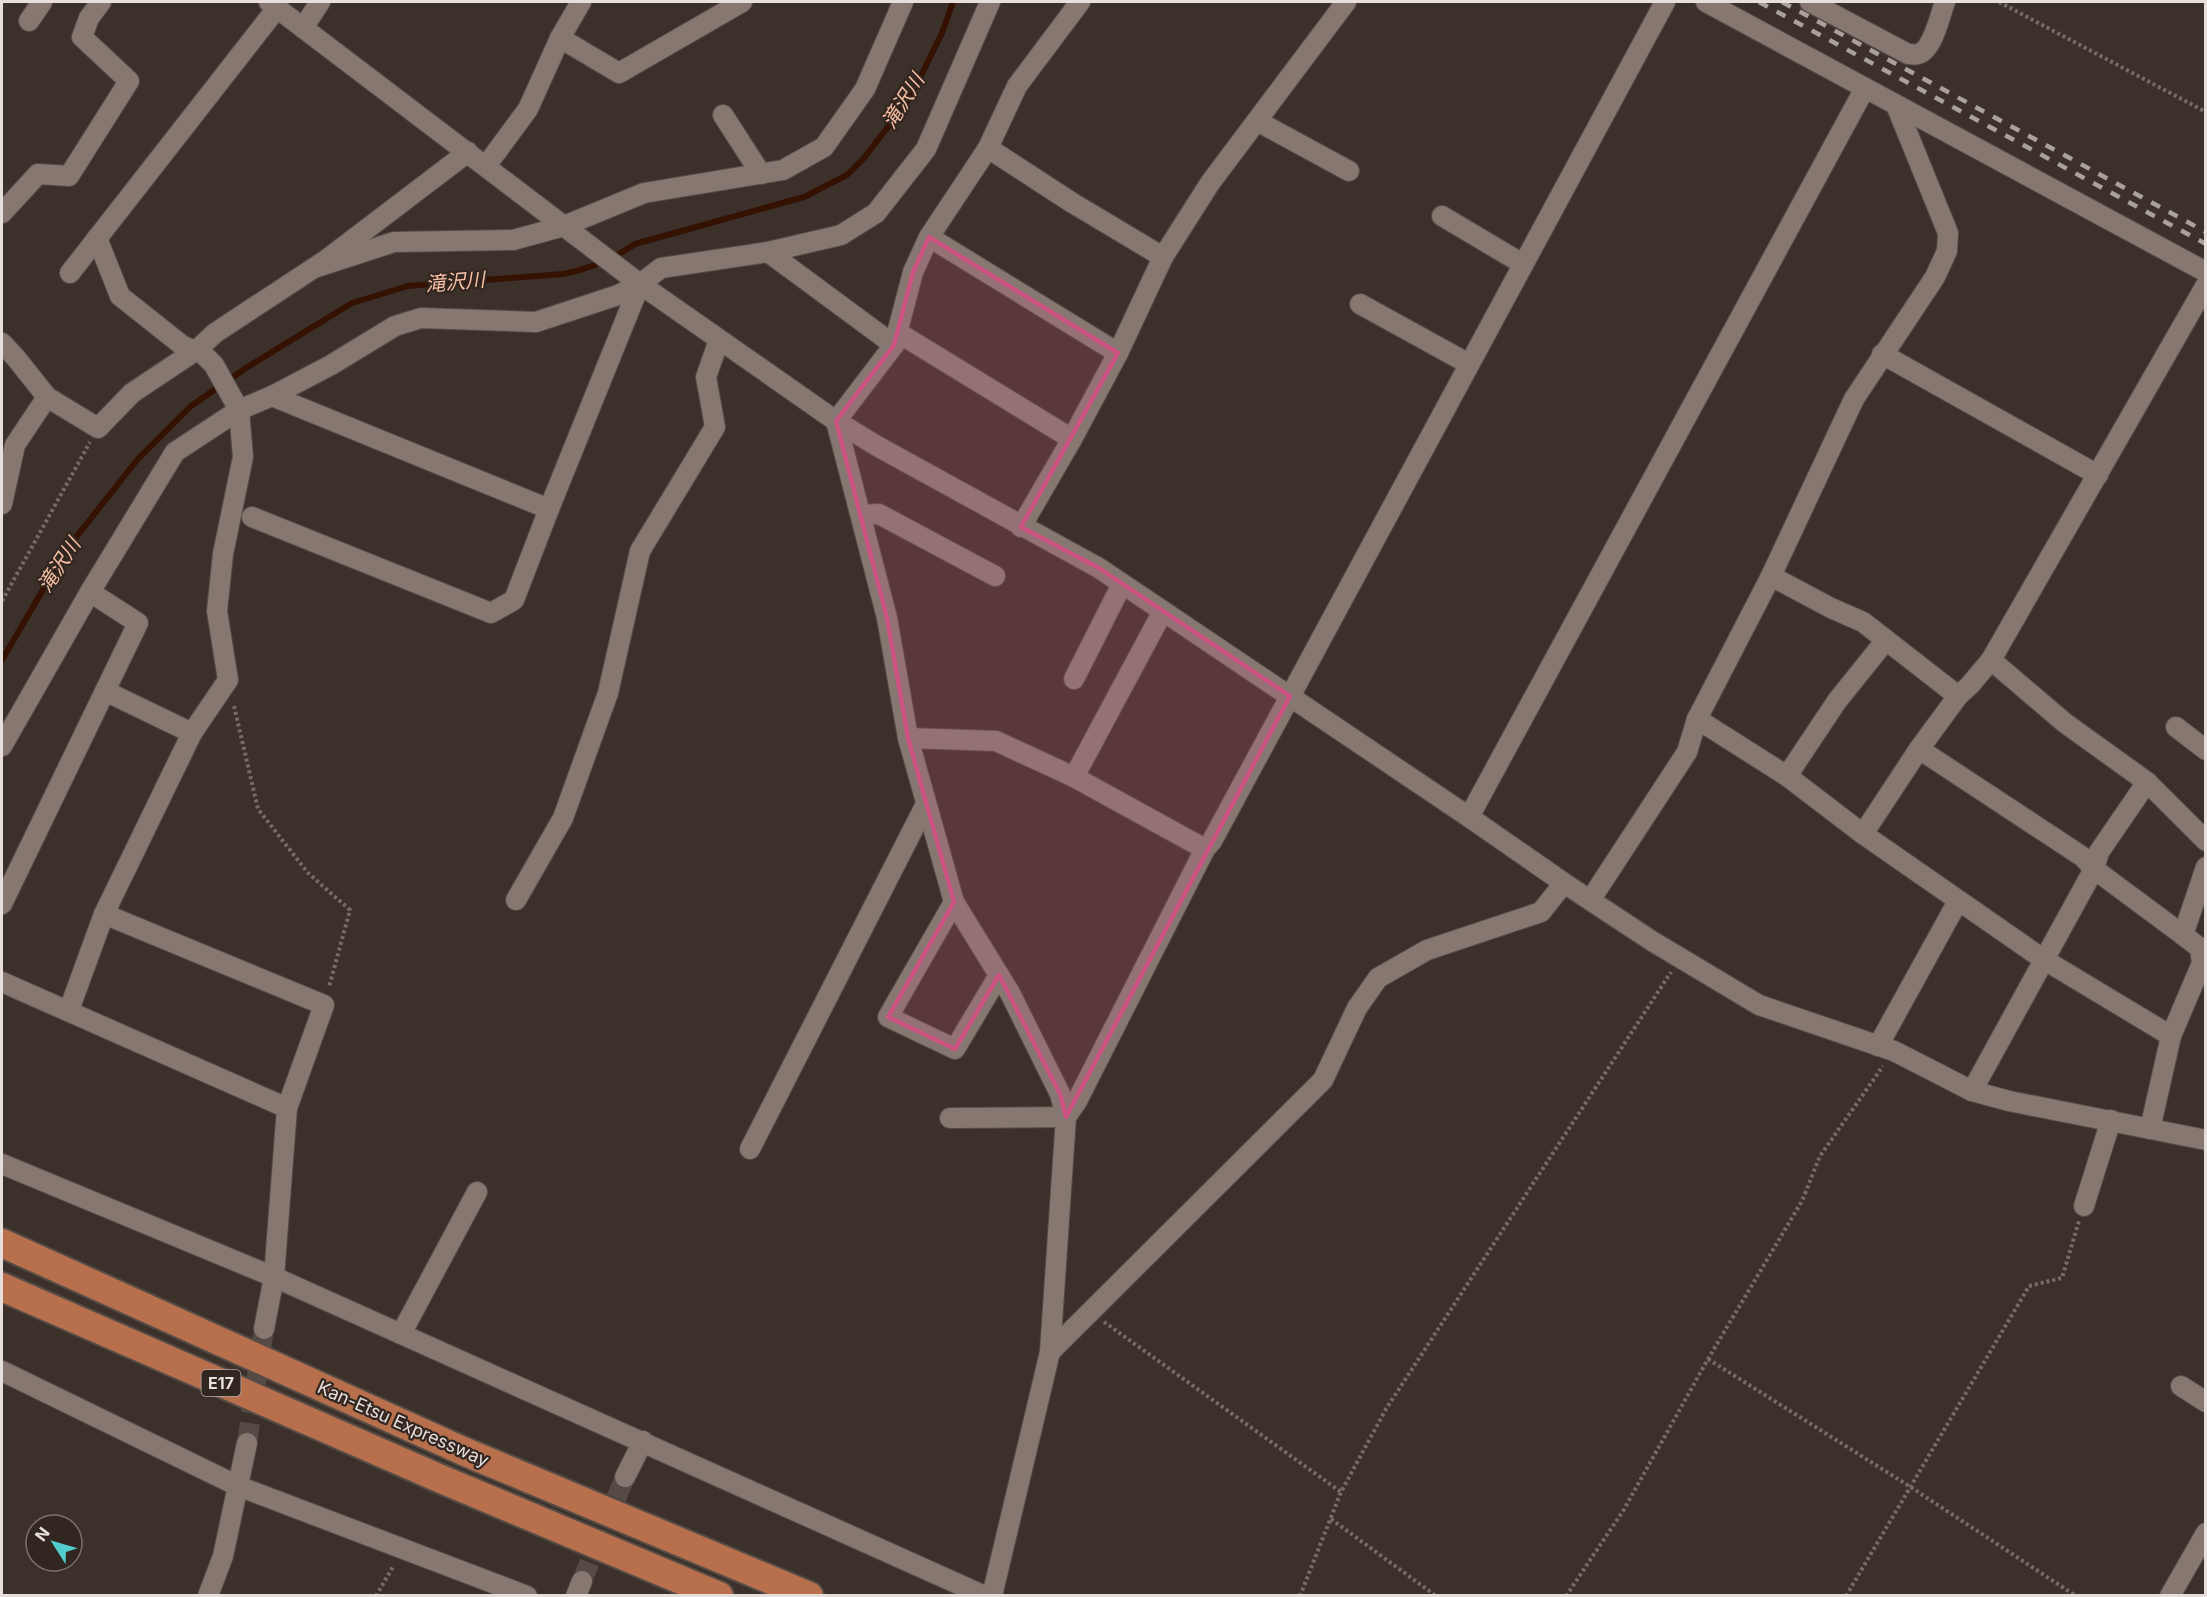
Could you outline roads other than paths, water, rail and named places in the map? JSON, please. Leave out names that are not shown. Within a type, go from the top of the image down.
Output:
[{"type":"highway","name":"Kan-Etsu Expressway","points":[[2,1243],[463,1451],[809,1596]]},
{"type":"highway","name":"Kan-Etsu Expressway","points":[[2,1287],[441,1479],[719,1596]]},
{"type":"street","points":[[29,21],[42,2]]},
{"type":"street","points":[[2,213],[38,174],[69,176],[129,81],[82,37],[90,18],[101,2]]},
{"type":"street","points":[[303,28],[320,2]]},
{"type":"street","points":[[486,166],[528,109],[561,38],[581,2]]},
{"type":"street","points":[[561,38],[620,73],[742,2]]},
{"type":"street","points":[[314,268],[394,242],[513,240],[564,226],[644,193],[783,170],[824,147],[865,88],[903,2]]},
{"type":"street","points":[[2,747],[90,592],[175,452],[237,406],[272,396],[395,326],[421,318],[536,322],[618,294],[640,284],[661,268],[768,252],[841,235],[876,213],[926,149],[990,2]]},
{"type":"street","points":[[836,421],[896,338],[913,272],[929,237],[988,148],[1017,86],[1080,2]]},
{"type":"street","points":[[1021,527],[1118,353],[1163,257],[1210,183],[1346,2]]},
{"type":"street","points":[[1066,1117],[1095,1070],[1205,849],[1212,841],[1665,2]]},
{"type":"street","points":[[1706,2],[2205,272]]},
{"type":"street","points":[[1810,2],[1908,54],[1919,54],[1927,48],[1932,40],[1944,2]]},
{"type":"street","points":[[70,273],[273,5],[640,284],[836,421],[1021,527],[1099,568],[1564,883],[1652,941],[1681,956],[1759,1005],[1886,1048],[1972,1091],[2009,1101],[2205,1140]]},
{"type":"street","points":[[1469,817],[1865,88]]},
{"type":"street","points":[[1591,899],[1687,752],[1697,719],[1771,576],[1854,399],[1935,277],[1947,251],[1948,233],[1896,105]]},
{"type":"street","points":[[723,115],[761,174]]},
{"type":"street","points":[[1257,121],[1349,171]]},
{"type":"street","points":[[988,148],[1071,202],[1163,257]]},
{"type":"street","points":[[2,343],[47,397],[98,428],[132,393],[197,350],[215,333],[314,268],[468,152]]},
{"type":"street","points":[[1442,216],[1523,264]]},
{"type":"street","points":[[929,237],[1118,353]]},
{"type":"street","points":[[69,1010],[104,914],[192,733],[228,680],[217,611],[223,554],[243,457],[237,406],[214,365],[197,350],[183,346],[120,296],[97,238]]},
{"type":"street","points":[[768,252],[896,338],[1072,439]]},
{"type":"street","points":[[252,517],[491,613],[514,600],[640,284]]},
{"type":"street","points":[[1863,834],[1919,749],[1958,696],[1990,660],[2205,285]]},
{"type":"street","points":[[1360,304],[1469,364]]},
{"type":"street","points":[[516,900],[563,818],[608,693],[640,551],[715,427],[706,377],[719,340]]},
{"type":"street","points":[[1882,354],[2097,474]]},
{"type":"street","points":[[272,396],[549,509]]},
{"type":"street","points":[[2,504],[15,445],[47,397]]},
{"type":"street","points":[[836,421],[887,618],[908,738],[954,902],[1010,993],[1060,1094],[1066,1117],[1050,1352],[992,1596]]},
{"type":"street","points":[[861,515],[879,514],[995,576]]},
{"type":"street","points":[[1771,576],[1863,622],[1958,696]]},
{"type":"street","points":[[1074,679],[1122,584]]},
{"type":"street","points":[[2,904],[138,622],[90,592]]},
{"type":"street","points":[[1074,777],[1163,611]]},
{"type":"street","points":[[1787,776],[1838,701],[1886,640]]},
{"type":"street","points":[[1990,660],[2065,723],[2147,782],[2205,842]]},
{"type":"street","points":[[105,691],[192,733]]},
{"type":"street","points":[[1697,719],[1787,776],[1863,834],[2043,959],[2171,1036]]},
{"type":"street","points":[[2176,727],[2205,750]]},
{"type":"street","points":[[908,738],[996,741],[1074,777],[1205,849]]},
{"type":"street","points":[[1919,749],[2083,857],[2094,869],[2200,948],[2201,979],[2171,1036],[2150,1129]]},
{"type":"street","points":[[1972,1091],[2094,869],[2099,852],[2147,782]]},
{"type":"street","points":[[750,1149],[926,804]]},
{"type":"street","points":[[2183,935],[2205,867]]},
{"type":"street","points":[[1050,1352],[1323,1080],[1357,1008],[1378,978],[1427,950],[1541,912],[1564,883]]},
{"type":"street","points":[[1886,1048],[1958,901]]},
{"type":"street","points":[[954,902],[888,1017],[955,1050],[999,975]]},
{"type":"street","points":[[104,914],[324,1005],[287,1108],[274,1277],[264,1329]]},
{"type":"street","points":[[2,982],[287,1108]]},
{"type":"street","points":[[950,1118],[1066,1117]]},
{"type":"street","points":[[2084,1206],[2111,1120]]},
{"type":"street","points":[[2,1164],[274,1277],[985,1596]]},
{"type":"street","points":[[401,1334],[477,1192]]},
{"type":"street","points":[[2,1371],[237,1486],[527,1596]]},
{"type":"street","points":[[2181,1386],[2205,1402]]},
{"type":"street","points":[[626,1477],[643,1441]]},
{"type":"street","points":[[208,1596],[223,1556],[247,1443]]},
{"type":"street","points":[[2170,1596],[2205,1533]]},
{"type":"waterway","name":"滝沢川","points":[[2,660],[66,550],[137,460],[191,406],[246,368],[352,303],[408,286],[572,272],[610,258],[635,244],[804,197],[847,175],[864,158],[910,98],[942,33],[953,2]]},
{"type":"tunnel","points":[[247,1443],[264,1329]]},
{"type":"tunnel","points":[[582,1581],[625,1477]]},
{"type":"railway","points":[[1759,2],[2206,244]]},
{"type":"railway","points":[[1782,2],[2206,232]]}]
